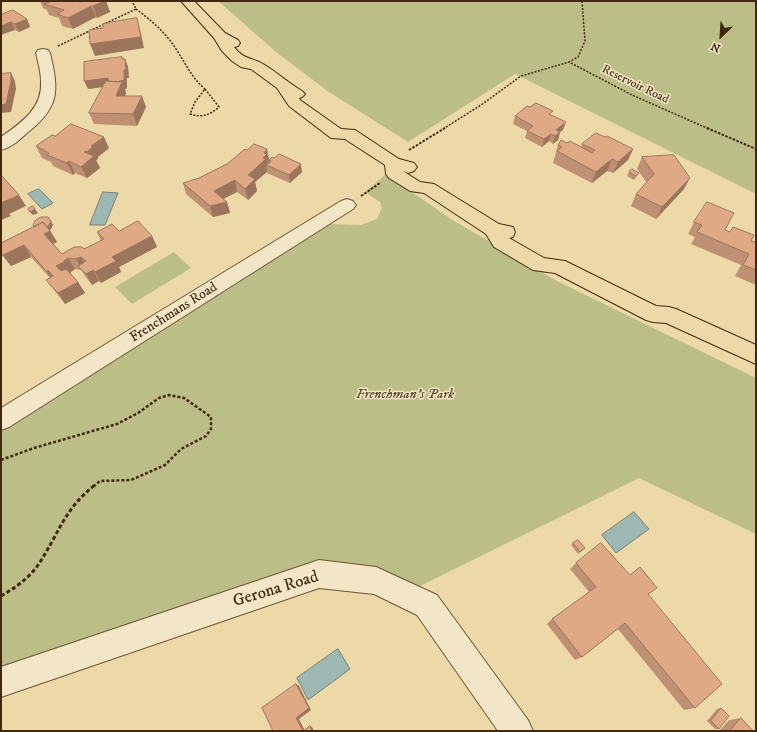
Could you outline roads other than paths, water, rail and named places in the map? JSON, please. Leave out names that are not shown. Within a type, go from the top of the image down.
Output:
[{"type":"main road","points":[[187,1],[220,36],[226,48],[236,58],[257,67],[284,88],[294,103],[337,134],[349,134],[394,168],[416,187],[428,188],[493,229],[501,242],[540,265],[558,266],[652,314],[665,328],[756,371]]},
{"type":"main road","points":[[652,314],[669,315],[756,355]]},
{"type":"street","points":[[1,145],[32,121],[46,102],[49,83],[44,53]]},
{"type":"street","name":"Frenchmans Road","points":[[1,420],[347,205]]},
{"type":"street","name":"Gerona Road","points":[[1,682],[319,574],[376,581],[427,605],[518,731]]},
{"type":"water","points":[[39,189],[53,203],[42,209],[28,194]]},
{"type":"water","points":[[103,192],[118,193],[105,225],[90,225]]},
{"type":"water","points":[[634,512],[649,529],[616,553],[602,535]]},
{"type":"water","points":[[338,649],[350,669],[308,700],[297,678]]},
{"type":"park label","name":"Frenchman's Park","points":[[405,395]]}]
